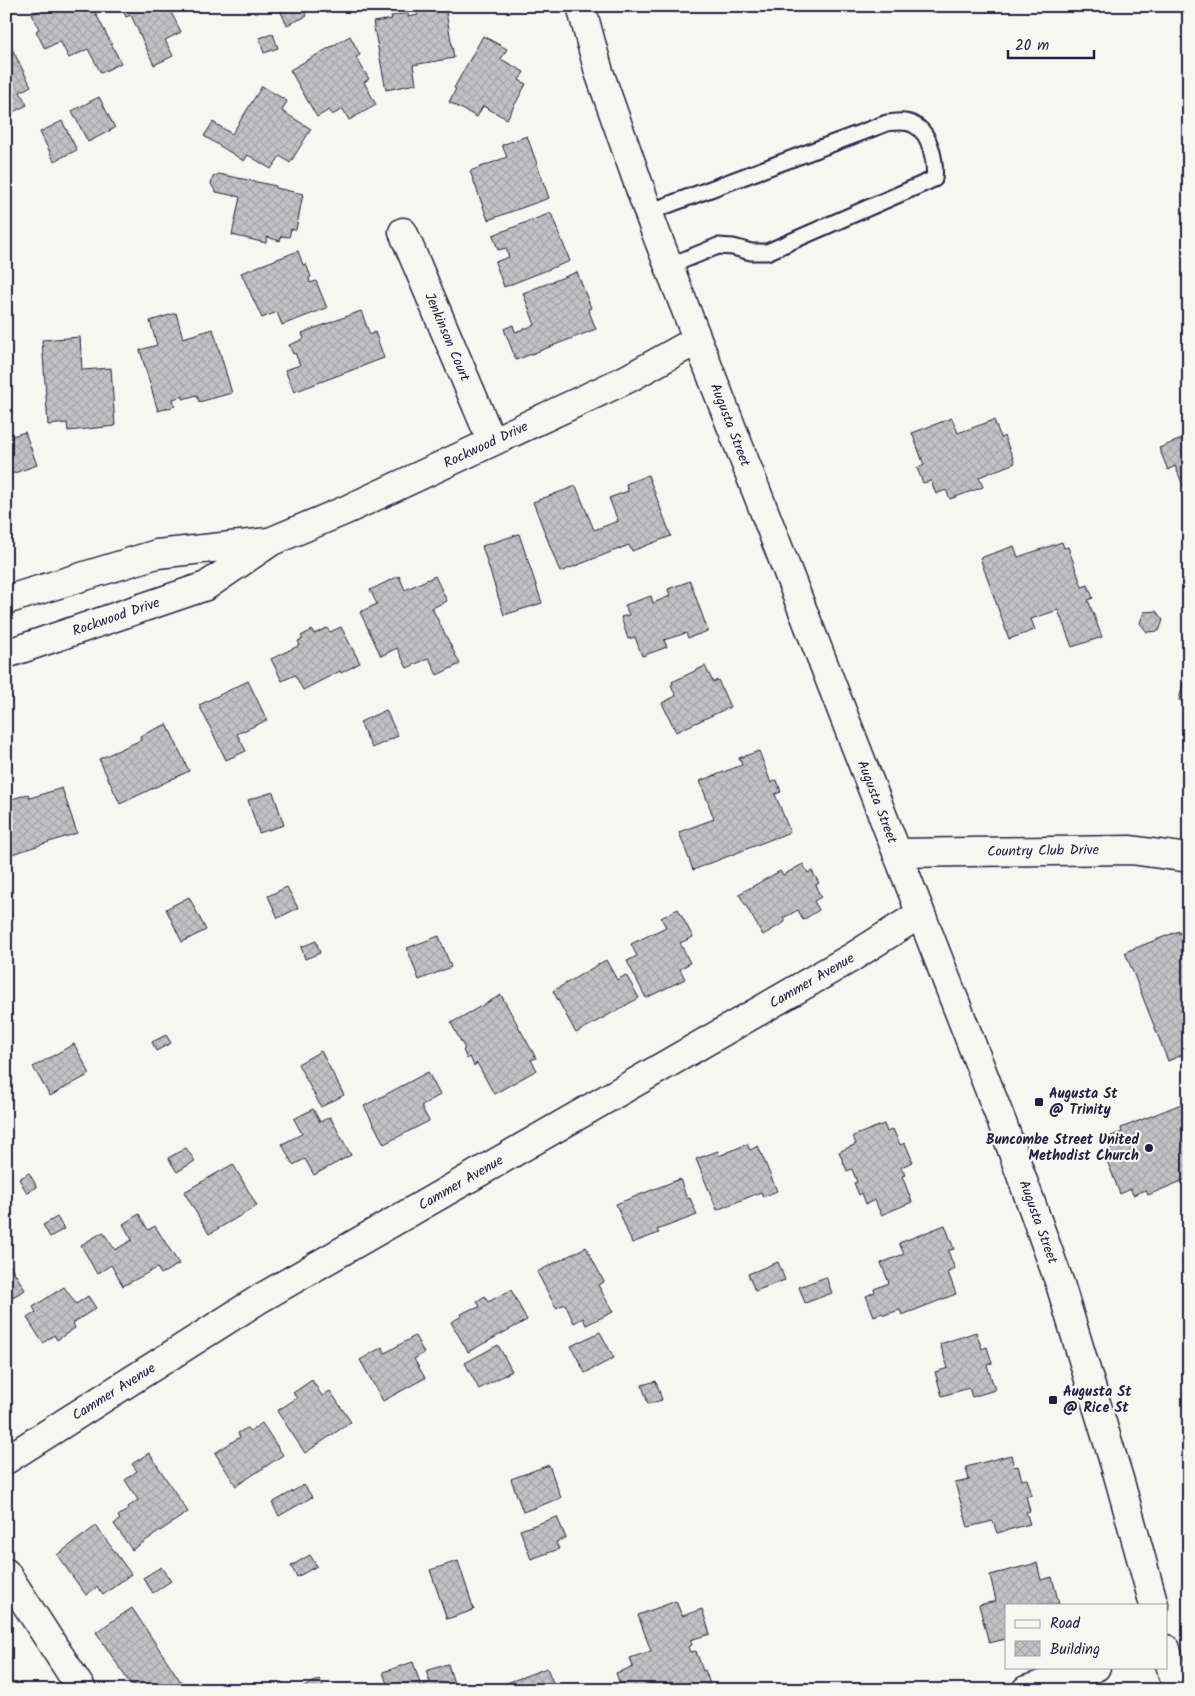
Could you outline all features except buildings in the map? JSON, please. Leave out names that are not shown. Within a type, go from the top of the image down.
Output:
[{"type":"street","name":"Augusta Street","points":[[581,6],[599,72],[668,266],[1003,1125],[1060,1284],[1128,1509],[1154,1604]]},
{"type":"street","name":"Jenkinson Court","points":[[403,232],[492,442]]},
{"type":"street","name":"Rockwood Drive","points":[[6,654],[206,586],[272,541],[346,510],[627,379],[696,340]]},
{"type":"street","name":"Rockwood Drive","points":[[6,600],[156,554],[272,541]]},
{"type":"street","name":"Country Club Drive","points":[[897,853],[1131,850],[1189,858]]},
{"type":"street","name":"Cammer Avenue","points":[[6,1460],[261,1298],[851,958],[920,914]]},
{"type":"street","points":[[6,1573],[82,1690]]},
{"type":"street","points":[[1168,1656],[1177,1690]]},
{"type":"street","points":[[1026,1690],[1093,1668]]},
{"type":"lane","points":[[648,212],[887,123],[903,122],[916,125],[932,151],[935,170],[934,179],[767,252],[751,252],[733,247],[718,246],[668,266]]},
{"type":"place","name":"Augusta St @ Trinity","points":[[1039,1102]]},
{"type":"place","name":"Buncombe Street United Methodist Church","points":[[1149,1148]]},
{"type":"place","name":"Augusta St @ Rice St","points":[[1053,1400]]}]
